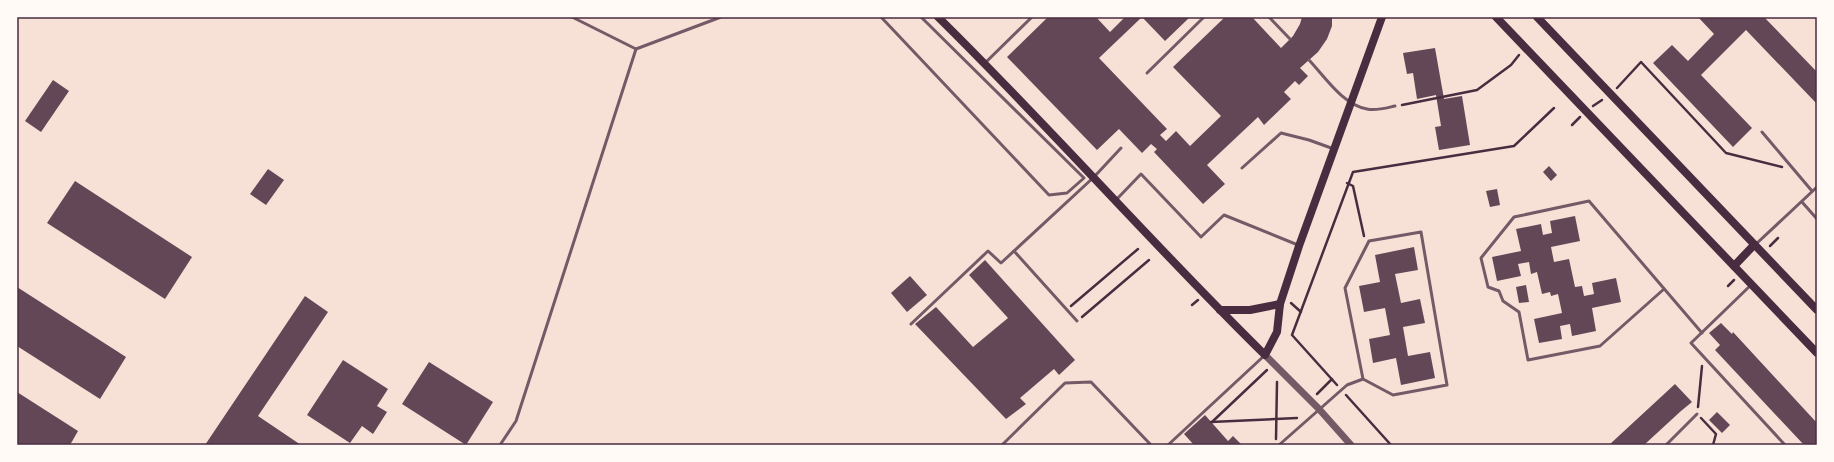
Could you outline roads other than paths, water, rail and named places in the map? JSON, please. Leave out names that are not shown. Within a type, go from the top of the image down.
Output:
[{"type":"main road","points":[[938,17],[985,63],[1220,310],[1265,354],[1277,332],[1280,304],[1299,246],[1382,17]]},
{"type":"main road","points":[[1496,17],[1817,353]]},
{"type":"main road","points":[[1537,17],[1817,310]]},
{"type":"main road","points":[[1734,266],[1754,245]]},
{"type":"main road","points":[[1220,310],[1250,310],[1280,304]]},
{"type":"street","points":[[1265,354],[1320,409],[1351,445]]},
{"type":"lane","points":[[572,17],[636,49],[722,17]]},
{"type":"lane","points":[[881,17],[1049,195],[1067,193],[1084,178],[921,17]]},
{"type":"lane","points":[[985,63],[1032,17]]},
{"type":"lane","points":[[1147,73],[1204,17]]},
{"type":"lane","points":[[1269,17],[1290,39]]},
{"type":"lane","points":[[500,445],[516,421],[636,49]]},
{"type":"lane","points":[[1309,60],[1350,102],[1367,109],[1377,110],[1395,106]]},
{"type":"lane","points":[[1762,132],[1812,191]]},
{"type":"lane","points":[[1242,168],[1281,133],[1334,149]]},
{"type":"lane","points":[[911,324],[988,251],[1000,263],[1094,177],[1121,148]]},
{"type":"lane","points":[[1116,200],[1141,174],[1200,237],[1224,215],[1299,246]]},
{"type":"lane","points":[[1754,245],[1817,187]]},
{"type":"lane","points":[[1664,289],[1600,346],[1528,360],[1518,312],[1503,301],[1499,291],[1488,287],[1481,258],[1514,217],[1589,201],[1702,333]]},
{"type":"lane","points":[[1802,202],[1817,219]]},
{"type":"lane","points":[[1279,445],[1347,385],[1363,379],[1392,395],[1448,385],[1421,232],[1369,241],[1345,288],[1363,379]]},
{"type":"lane","points":[[1014,251],[1077,321]]},
{"type":"lane","points":[[1752,285],[1691,343],[1785,445]]},
{"type":"lane","points":[[1168,445],[1265,354]]},
{"type":"lane","points":[[1002,445],[1065,383],[1091,382],[1151,445]]},
{"type":"lane","points":[[1666,445],[1698,414]]}]
